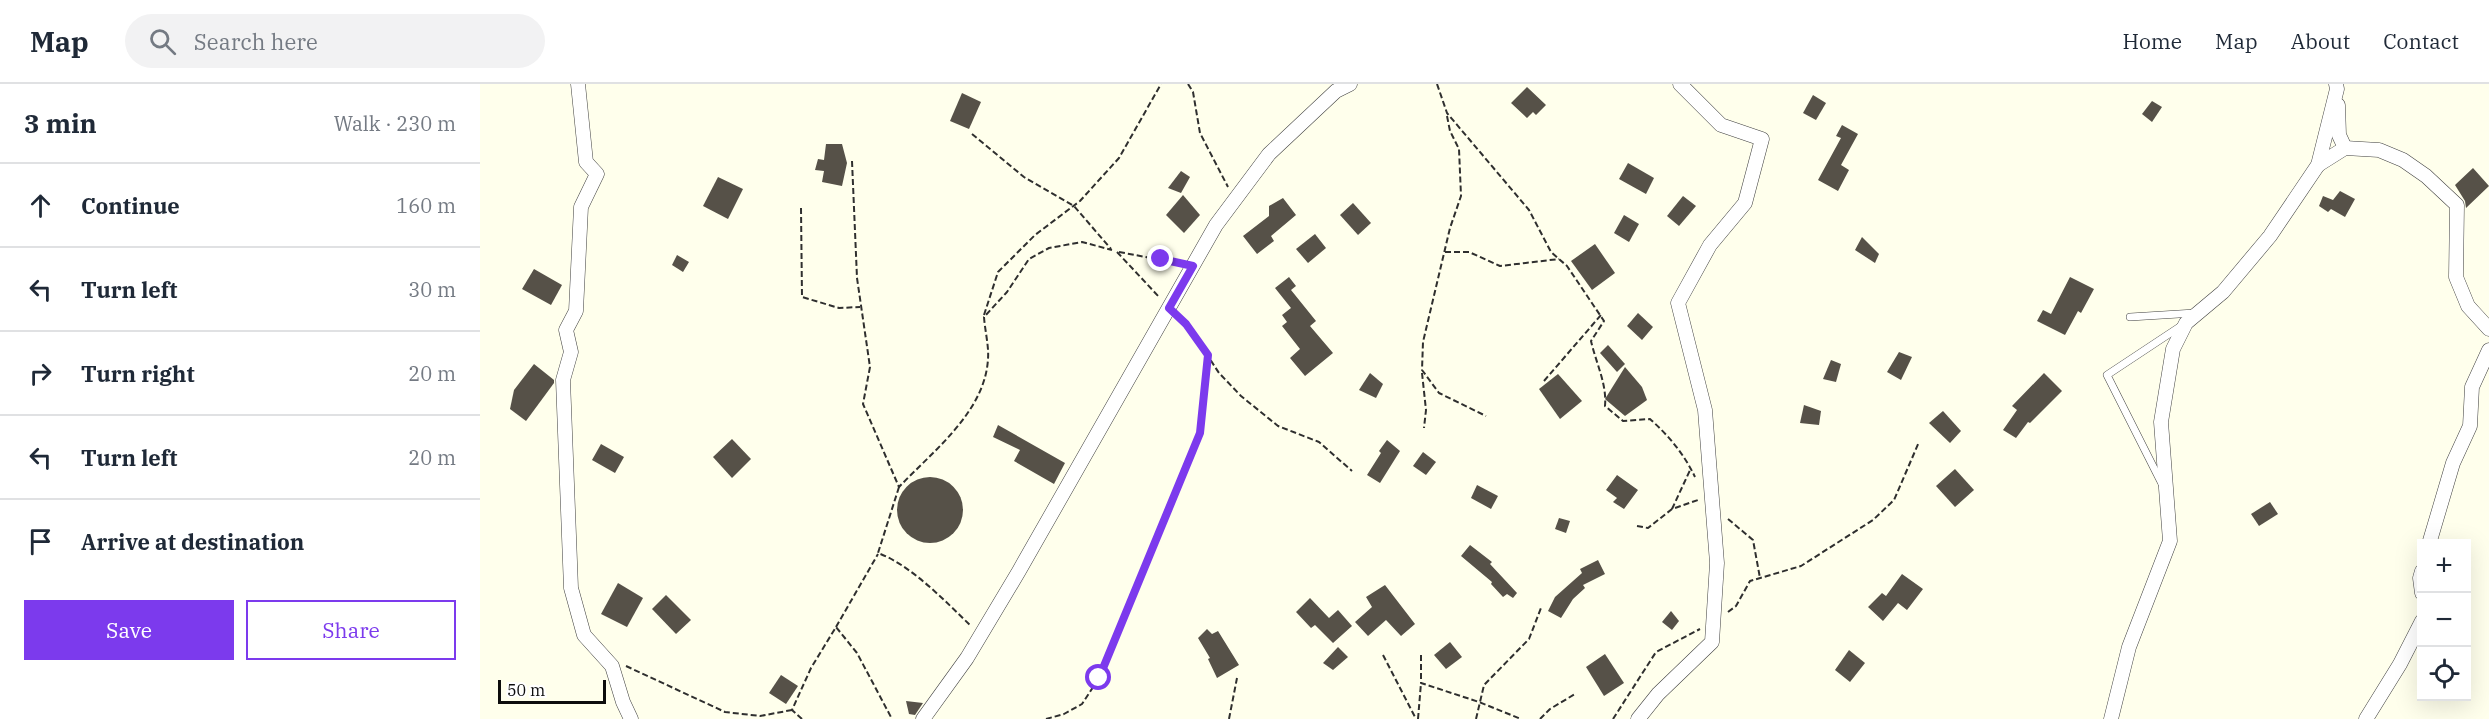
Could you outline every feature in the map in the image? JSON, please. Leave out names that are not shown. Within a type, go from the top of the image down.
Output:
[{"type":"street","points":[[578,84],[586,162],[597,174],[581,207],[576,311],[566,330],[572,352],[563,380],[571,588],[584,635],[612,666],[631,719]]},
{"type":"street","points":[[923,719],[973,647],[1216,225],[1269,153],[1336,91],[1350,84]]},
{"type":"street","points":[[1638,719],[1658,694],[1712,642],[1717,563],[1705,410],[1678,303],[1710,245],[1745,204],[1762,139],[1721,125],[1680,84]]},
{"type":"street","points":[[2338,86],[2338,135],[2345,148]]},
{"type":"street","points":[[2111,719],[2129,647],[2170,541],[2164,490],[2161,422],[2173,349],[2186,323],[2223,292],[2270,236],[2318,165],[2338,86]]},
{"type":"street","points":[[2318,165],[2345,148],[2379,150],[2403,160],[2426,176],[2457,206],[2456,277],[2468,306],[2489,329]]},
{"type":"street","points":[[2429,539],[2453,463],[2470,426],[2472,387],[2489,350]]},
{"type":"street","points":[[2366,719],[2400,664],[2417,629]]},
{"type":"lane","points":[[2130,317],[2198,313]]},
{"type":"lane","points":[[2164,490],[2107,375],[2186,323]]},
{"type":"path","points":[[792,710],[811,668],[878,553],[899,487],[948,436],[978,399],[988,359],[984,317],[998,272],[1035,235],[1074,206],[1119,158],[1161,84]]},
{"type":"path","points":[[1188,84],[1193,92],[1200,133],[1235,200]]},
{"type":"path","points":[[1424,428],[1426,410],[1422,370],[1423,342],[1461,196],[1459,149],[1450,131],[1447,113],[1437,84]]},
{"type":"path","points":[[1447,113],[1529,210],[1551,252],[1567,266],[1601,315],[1604,321],[1591,341],[1599,373],[1606,389],[1605,406],[1623,421],[1650,419],[1670,437],[1695,477]]},
{"type":"path","points":[[972,134],[1024,177],[1074,206],[1112,250]]},
{"type":"path","points":[[852,161],[860,307],[870,367],[863,404],[899,487]]},
{"type":"path","points":[[801,208],[802,297],[840,308],[860,307]]},
{"type":"path","points":[[984,317],[1007,292],[1029,259],[1049,248],[1082,242],[1117,252],[1193,266]]},
{"type":"path","points":[[1117,252],[1186,324],[1219,373],[1250,404],[1278,426],[1319,442],[1352,471]]},
{"type":"path","points":[[1445,252],[1469,252],[1500,266],[1559,259]]},
{"type":"path","points":[[1545,381],[1601,315]]},
{"type":"path","points":[[1046,719],[1064,714],[1082,704],[1099,678],[1200,433],[1208,355]]},
{"type":"path","points":[[1422,370],[1440,393],[1486,416]]},
{"type":"path","points":[[1613,719],[1656,652],[1736,606],[1750,581],[1801,566],[1873,520],[1894,500],[1919,442]]},
{"type":"path","points":[[1672,509],[1691,468]]},
{"type":"path","points":[[1637,526],[1648,528],[1672,509],[1701,499],[1700,493]]},
{"type":"path","points":[[1712,507],[1735,523],[1753,540],[1760,578]]},
{"type":"path","points":[[878,553],[890,558],[907,571],[972,628],[973,647]]},
{"type":"path","points":[[1476,719],[1484,685],[1528,639],[1541,608]]},
{"type":"path","points":[[836,627],[857,653],[892,719]]},
{"type":"path","points":[[1383,655],[1417,719]]},
{"type":"path","points":[[1417,719],[1421,655]]},
{"type":"path","points":[[622,664],[725,712],[760,716],[792,710]]},
{"type":"path","points":[[1229,719],[1237,678]]},
{"type":"path","points":[[1421,683],[1521,719]]},
{"type":"path","points":[[1540,719],[1575,694]]},
{"type":"path","points":[[792,710],[802,719]]},
{"type":"building","points":[[1527,87],[1546,105],[1536,115],[1533,112],[1527,118],[1511,103]]},
{"type":"building","points":[[962,93],[981,102],[969,129],[950,121]]},
{"type":"building","points":[[1813,95],[1826,103],[1816,120],[1803,113]]},
{"type":"building","points":[[2152,101],[2162,107],[2152,122],[2142,114]]},
{"type":"building","points":[[1842,125],[1858,134],[1841,165],[1849,170],[1838,191],[1818,180],[1841,138],[1836,136]]},
{"type":"building","points":[[826,144],[842,144],[847,163],[842,186],[822,182],[824,171],[815,170],[818,159],[824,160]]},
{"type":"building","points":[[1628,163],[1654,178],[1646,194],[1619,179]]},
{"type":"building","points":[[2473,168],[2489,186],[2466,208],[2465,201],[2455,185]]},
{"type":"building","points":[[1181,171],[1190,177],[1181,193],[1168,188]]},
{"type":"building","points":[[718,177],[743,189],[728,219],[703,206]]},
{"type":"building","points":[[2340,191],[2355,199],[2345,217],[2331,209],[2328,212],[2319,206],[2323,196],[2333,200]]},
{"type":"building","points":[[1183,195],[1200,215],[1184,233],[1166,215]]},
{"type":"building","points":[[1683,196],[1696,206],[1679,226],[1667,216]]},
{"type":"building","points":[[1283,198],[1296,215],[1271,236],[1274,241],[1257,254],[1243,236],[1269,216],[1269,206]]},
{"type":"building","points":[[1353,203],[1371,223],[1358,235],[1340,215]]},
{"type":"building","points":[[1624,215],[1639,224],[1629,242],[1614,233]]},
{"type":"building","points":[[1315,234],[1326,248],[1308,263],[1296,249]]},
{"type":"building","points":[[1862,237],[1879,254],[1875,263],[1855,250]]},
{"type":"building","points":[[1595,244],[1615,273],[1592,290],[1571,261]]},
{"type":"building","points":[[677,255],[689,262],[683,272],[672,265]]},
{"type":"building","points":[[534,269],[562,285],[551,305],[522,289]]},
{"type":"building","points":[[1289,277],[1296,286],[1291,290],[1316,321],[1310,326],[1333,353],[1305,376],[1290,358],[1300,349],[1282,326],[1287,322],[1282,315],[1291,308],[1275,288]]},
{"type":"building","points":[[2070,277],[2094,289],[2081,313],[2078,311],[2065,335],[2037,321],[2043,310],[2051,314]]},
{"type":"building","points":[[1638,313],[1653,327],[1642,340],[1627,326]]},
{"type":"building","points":[[1608,345],[1625,364],[1617,372],[1600,353]]},
{"type":"building","points":[[1899,352],[1912,357],[1901,380],[1887,372]]},
{"type":"building","points":[[1831,360],[1841,364],[1836,382],[1823,379]]},
{"type":"building","points":[[534,364],[554,380],[554,383],[526,421],[510,409],[514,390]]},
{"type":"building","points":[[1625,367],[1642,387],[1647,400],[1625,416],[1605,399]]},
{"type":"building","points":[[1370,373],[1383,384],[1376,398],[1359,390]]},
{"type":"building","points":[[2044,373],[2062,391],[2030,423],[2028,422],[2016,438],[2003,430],[2017,410],[2012,406]]},
{"type":"building","points":[[1558,374],[1582,401],[1560,419],[1539,389]]},
{"type":"building","points":[[1804,405],[1821,411],[1819,425],[1800,423]]},
{"type":"building","points":[[1943,411],[1961,431],[1950,443],[1929,423]]},
{"type":"building","points":[[998,425],[1065,463],[1054,484],[1014,461],[1020,450],[993,437]]},
{"type":"building","points":[[732,439],[751,459],[732,478],[713,457]]},
{"type":"building","points":[[1387,440],[1400,451],[1380,483],[1367,475]]},
{"type":"building","points":[[601,444],[624,457],[615,473],[592,460]]},
{"type":"building","points":[[1423,452],[1436,462],[1426,475],[1413,466]]},
{"type":"building","points":[[1955,469],[1974,490],[1955,507],[1936,486]]},
{"type":"building","points":[[1617,475],[1638,490],[1624,509],[1613,502],[1617,498],[1606,490]]},
{"type":"building","points":[[930,477],[943,479],[953,487],[961,497],[963,510],[961,523],[953,533],[943,541],[930,543],[917,541],[907,533],[899,523],[897,510],[899,497],[907,487],[917,479]]},
{"type":"building","points":[[1477,485],[1498,496],[1491,509],[1471,498]]},
{"type":"building","points":[[2270,502],[2278,514],[2259,526],[2251,514]]},
{"type":"building","points":[[1559,518],[1570,521],[1566,533],[1555,529]]},
{"type":"building","points":[[1470,545],[1492,562],[1490,564],[1517,593],[1513,598],[1507,594],[1503,597],[1491,584],[1492,582],[1461,556]]},
{"type":"building","points":[[1598,560],[1605,574],[1583,585],[1585,588],[1573,599],[1561,618],[1548,611],[1555,597],[1582,573],[1580,569]]},
{"type":"building","points":[[1902,574],[1923,589],[1907,610],[1898,603],[1883,621],[1868,607],[1882,593],[1886,596]]},
{"type":"building","points":[[618,583],[643,598],[627,627],[601,614]]},
{"type":"building","points":[[1385,585],[1415,624],[1401,636],[1386,620],[1368,636],[1355,622],[1372,607],[1366,597]]},
{"type":"building","points":[[666,595],[691,620],[676,634],[652,609]]},
{"type":"building","points":[[1310,598],[1329,618],[1338,610],[1352,626],[1333,643],[1315,625],[1311,628],[1296,612]]},
{"type":"building","points":[[1671,611],[1679,621],[1672,630],[1662,622]]},
{"type":"building","points":[[1207,629],[1212,634],[1218,631],[1239,665],[1217,678],[1208,659],[1210,658],[1198,638]]},
{"type":"building","points":[[1450,642],[1462,657],[1446,669],[1434,655]]},
{"type":"building","points":[[1338,647],[1348,657],[1333,670],[1323,663]]},
{"type":"building","points":[[1849,650],[1865,663],[1850,682],[1835,670]]},
{"type":"building","points":[[1605,654],[1624,683],[1604,696],[1586,667]]},
{"type":"building","points":[[781,675],[798,686],[786,704],[769,693]]},
{"type":"building","points":[[906,701],[923,703],[915,715],[909,714]]},
{"type":"route","points":[[1099,678],[1200,433],[1208,355],[1186,324],[1169,308],[1193,266],[1161,259]]}]
